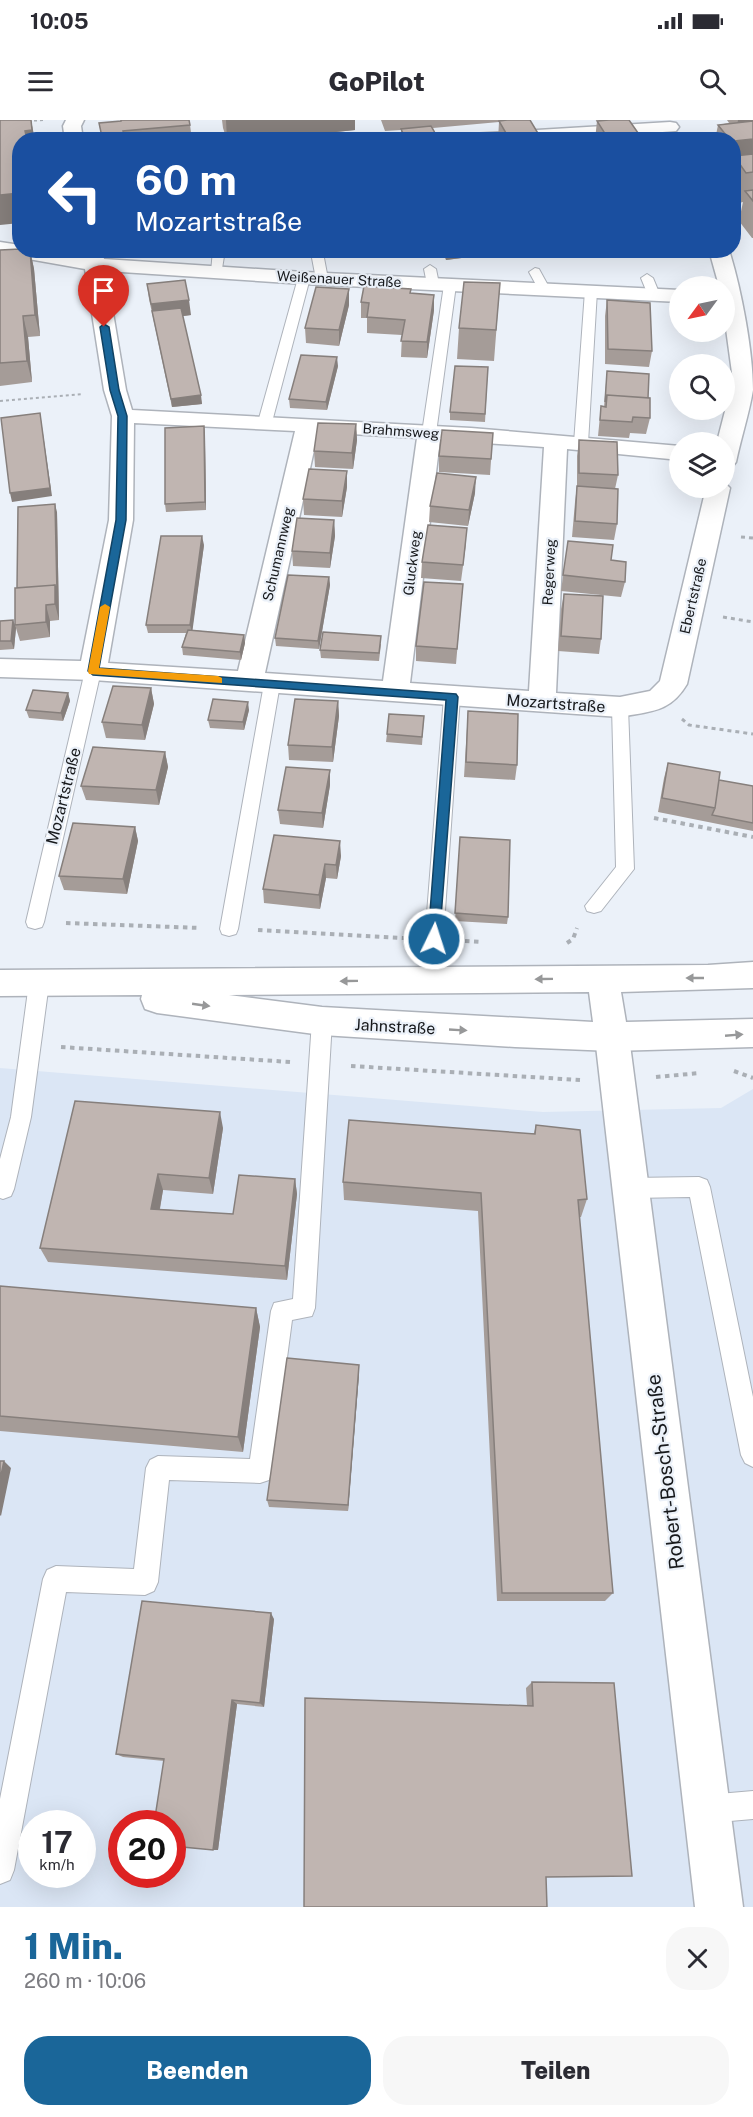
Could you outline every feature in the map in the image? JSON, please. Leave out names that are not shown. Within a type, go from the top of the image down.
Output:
[{"type":"street","points":[[612,132],[671,129]]},
{"type":"street","points":[[93,258],[115,390],[123,416],[121,520],[93,671]]},
{"type":"street","name":"Weißenauer Straße","points":[[101,258],[217,272],[313,278],[540,280],[591,291],[651,286],[669,292]]},
{"type":"street","points":[[722,258],[737,299],[744,380],[732,432]]},
{"type":"street","name":"Brahmsweg","points":[[123,416],[265,422],[556,441],[669,452]]},
{"type":"street","name":"Schumannweg","points":[[260,683],[308,425]]},
{"type":"street","name":"Gluckweg","points":[[395,693],[429,433]]},
{"type":"street","name":"Regerweg","points":[[542,703],[556,441]]},
{"type":"street","name":"Ebertstraße","points":[[658,699],[673,684],[716,498]]},
{"type":"street","name":"Mozartstraße","points":[[0,668],[93,671],[620,707],[658,699]]},
{"type":"street","name":"Jahnstraße","points":[[0,983],[753,975]]},
{"type":"street","name":"Robert-Bosch-Straße","points":[[603,978],[719,1907]]},
{"type":"street","name":"Jahnstraße","points":[[39,983],[322,1022],[612,1037],[722,1036],[753,1033]]},
{"type":"lane","points":[[217,272],[218,258]]},
{"type":"lane","points":[[265,422],[318,258]]},
{"type":"lane","points":[[429,433],[438,280]]},
{"type":"lane","points":[[581,443],[591,291]]},
{"type":"lane","name":"Mozartstraße","points":[[35,922],[46,865],[93,671]]},
{"type":"lane","points":[[229,929],[260,683]]},
{"type":"lane","points":[[434,939],[452,697]]},
{"type":"lane","points":[[594,906],[625,869],[621,812],[620,707]]},
{"type":"lane","points":[[3,1190],[21,1117],[39,983]]},
{"type":"lane","points":[[0,1870],[56,1578],[145,1582],[158,1468],[260,1471],[282,1311],[304,1308],[322,1022]]},
{"type":"lane","points":[[631,1188],[699,1187],[753,1455]]},
{"type":"lane","points":[[707,1809],[753,1805]]},
{"type":"path","points":[[22,122],[45,120]]},
{"type":"path","points":[[0,401],[115,390]]},
{"type":"path","points":[[658,699],[689,725],[753,734]]},
{"type":"path","points":[[621,812],[753,837]]},
{"type":"path","points":[[566,944],[573,939],[577,928],[594,906]]},
{"type":"path","points":[[35,922],[229,929],[490,943]]},
{"type":"path","points":[[30,1046],[617,1081],[707,1072]]},
{"type":"path","points":[[729,1070],[753,1078]]},
{"type":"shaded area","points":[[0,1068],[543,1112],[721,1108],[753,1089],[753,1907],[0,1907]]},
{"type":"building","points":[[0,120],[31,120],[32,130],[12,132],[12,194],[0,195]]},
{"type":"building","points":[[189,120],[190,125],[101,132],[99,123]]},
{"type":"building","points":[[530,120],[537,132],[505,132],[499,121]]},
{"type":"building","points":[[629,120],[637,132],[604,132],[597,121]]},
{"type":"building","points":[[753,121],[753,139],[741,140],[741,132],[724,132],[718,125]]},
{"type":"building","points":[[431,126],[434,132],[402,132],[401,129]]},
{"type":"building","points":[[753,154],[753,172],[746,173],[741,166],[741,155]]},
{"type":"building","points":[[753,190],[753,201],[745,191]]},
{"type":"building","points":[[12,249],[12,258],[31,258],[35,315],[23,316],[27,361],[0,363],[0,250]]},
{"type":"building","points":[[185,280],[189,300],[151,304],[147,284]]},
{"type":"building","points":[[464,282],[500,283],[496,330],[459,328]]},
{"type":"building","points":[[364,286],[411,289],[410,293],[434,295],[427,342],[401,341],[405,320],[367,317],[369,303],[361,302]]},
{"type":"building","points":[[316,287],[349,289],[339,330],[305,328]]},
{"type":"building","points":[[607,300],[650,303],[652,351],[608,349]]},
{"type":"building","points":[[181,308],[201,395],[171,399],[152,311]]},
{"type":"building","points":[[301,355],[337,357],[326,402],[289,399]]},
{"type":"building","points":[[455,366],[488,367],[485,414],[450,412]]},
{"type":"building","points":[[607,371],[649,374],[648,398],[607,395],[605,402]]},
{"type":"building","points":[[607,395],[650,398],[650,418],[633,417],[632,422],[600,420],[601,406],[606,407]]},
{"type":"building","points":[[40,413],[50,488],[10,493],[1,418]]},
{"type":"building","points":[[318,423],[356,424],[352,453],[314,451]]},
{"type":"building","points":[[204,426],[205,502],[165,504],[165,428]]},
{"type":"building","points":[[442,430],[493,433],[491,459],[439,456]]},
{"type":"building","points":[[579,440],[617,442],[618,475],[579,473]]},
{"type":"building","points":[[309,469],[347,471],[342,501],[303,499]]},
{"type":"building","points":[[437,473],[476,477],[469,510],[430,506]]},
{"type":"building","points":[[577,486],[618,489],[617,524],[575,521]]},
{"type":"building","points":[[55,504],[57,592],[55,585],[17,588],[18,507]]},
{"type":"building","points":[[297,518],[334,520],[330,553],[292,551]]},
{"type":"building","points":[[428,525],[467,528],[463,565],[422,562]]},
{"type":"building","points":[[161,536],[202,536],[190,625],[146,625]]},
{"type":"building","points":[[568,541],[613,545],[611,560],[626,562],[625,582],[563,575]]},
{"type":"building","points":[[288,575],[329,577],[318,641],[275,638]]},
{"type":"building","points":[[424,582],[463,584],[457,649],[416,646]]},
{"type":"building","points":[[55,585],[55,604],[46,605],[46,622],[15,625],[15,588]]},
{"type":"building","points":[[564,594],[603,596],[601,639],[561,636]]},
{"type":"building","points":[[13,620],[11,641],[0,641],[0,621]]},
{"type":"building","points":[[188,630],[244,635],[240,652],[182,647]]},
{"type":"building","points":[[323,632],[381,636],[379,653],[320,650]]},
{"type":"building","points":[[113,686],[151,688],[142,725],[102,722]]},
{"type":"building","points":[[33,690],[68,693],[61,713],[26,710]]},
{"type":"building","points":[[213,699],[248,702],[243,722],[208,720]]},
{"type":"building","points":[[295,699],[338,701],[332,747],[288,745]]},
{"type":"building","points":[[468,711],[518,714],[517,765],[466,762]]},
{"type":"building","points":[[389,714],[424,716],[422,737],[387,734]]},
{"type":"building","points":[[93,747],[165,752],[156,790],[81,786]]},
{"type":"building","points":[[668,763],[720,772],[715,808],[662,798]]},
{"type":"building","points":[[286,767],[330,770],[322,813],[278,810]]},
{"type":"building","points":[[719,780],[753,786],[753,823],[712,815]]},
{"type":"building","points":[[73,823],[135,827],[123,879],[59,876]]},
{"type":"building","points":[[274,835],[340,841],[336,865],[325,864],[319,895],[263,889]]},
{"type":"building","points":[[460,837],[510,840],[508,917],[455,913]]},
{"type":"building","points":[[75,1101],[220,1112],[209,1178],[158,1174],[151,1209],[233,1214],[239,1175],[295,1179],[285,1266],[40,1248]]},
{"type":"building","points":[[349,1120],[535,1134],[536,1125],[580,1130],[587,1199],[578,1200],[613,1593],[502,1593],[481,1193],[343,1182]]},
{"type":"building","points":[[0,1286],[256,1308],[238,1437],[0,1416]]},
{"type":"building","points":[[287,1358],[359,1365],[348,1505],[267,1500]]},
{"type":"building","points":[[0,1461],[4,1461],[0,1480]]},
{"type":"building","points":[[142,1601],[271,1613],[260,1703],[232,1700],[213,1850],[186,1847],[186,1810],[156,1810],[164,1759],[116,1754]]},
{"type":"building","points":[[532,1682],[614,1683],[632,1876],[546,1877],[547,1907],[304,1907],[305,1698],[533,1706]]},
{"type":"slow traffic","points":[[105,607],[93,671],[218,680]]},
{"type":"route","points":[[104,327],[115,390],[123,416],[121,520],[93,671],[452,697],[434,939]]}]
